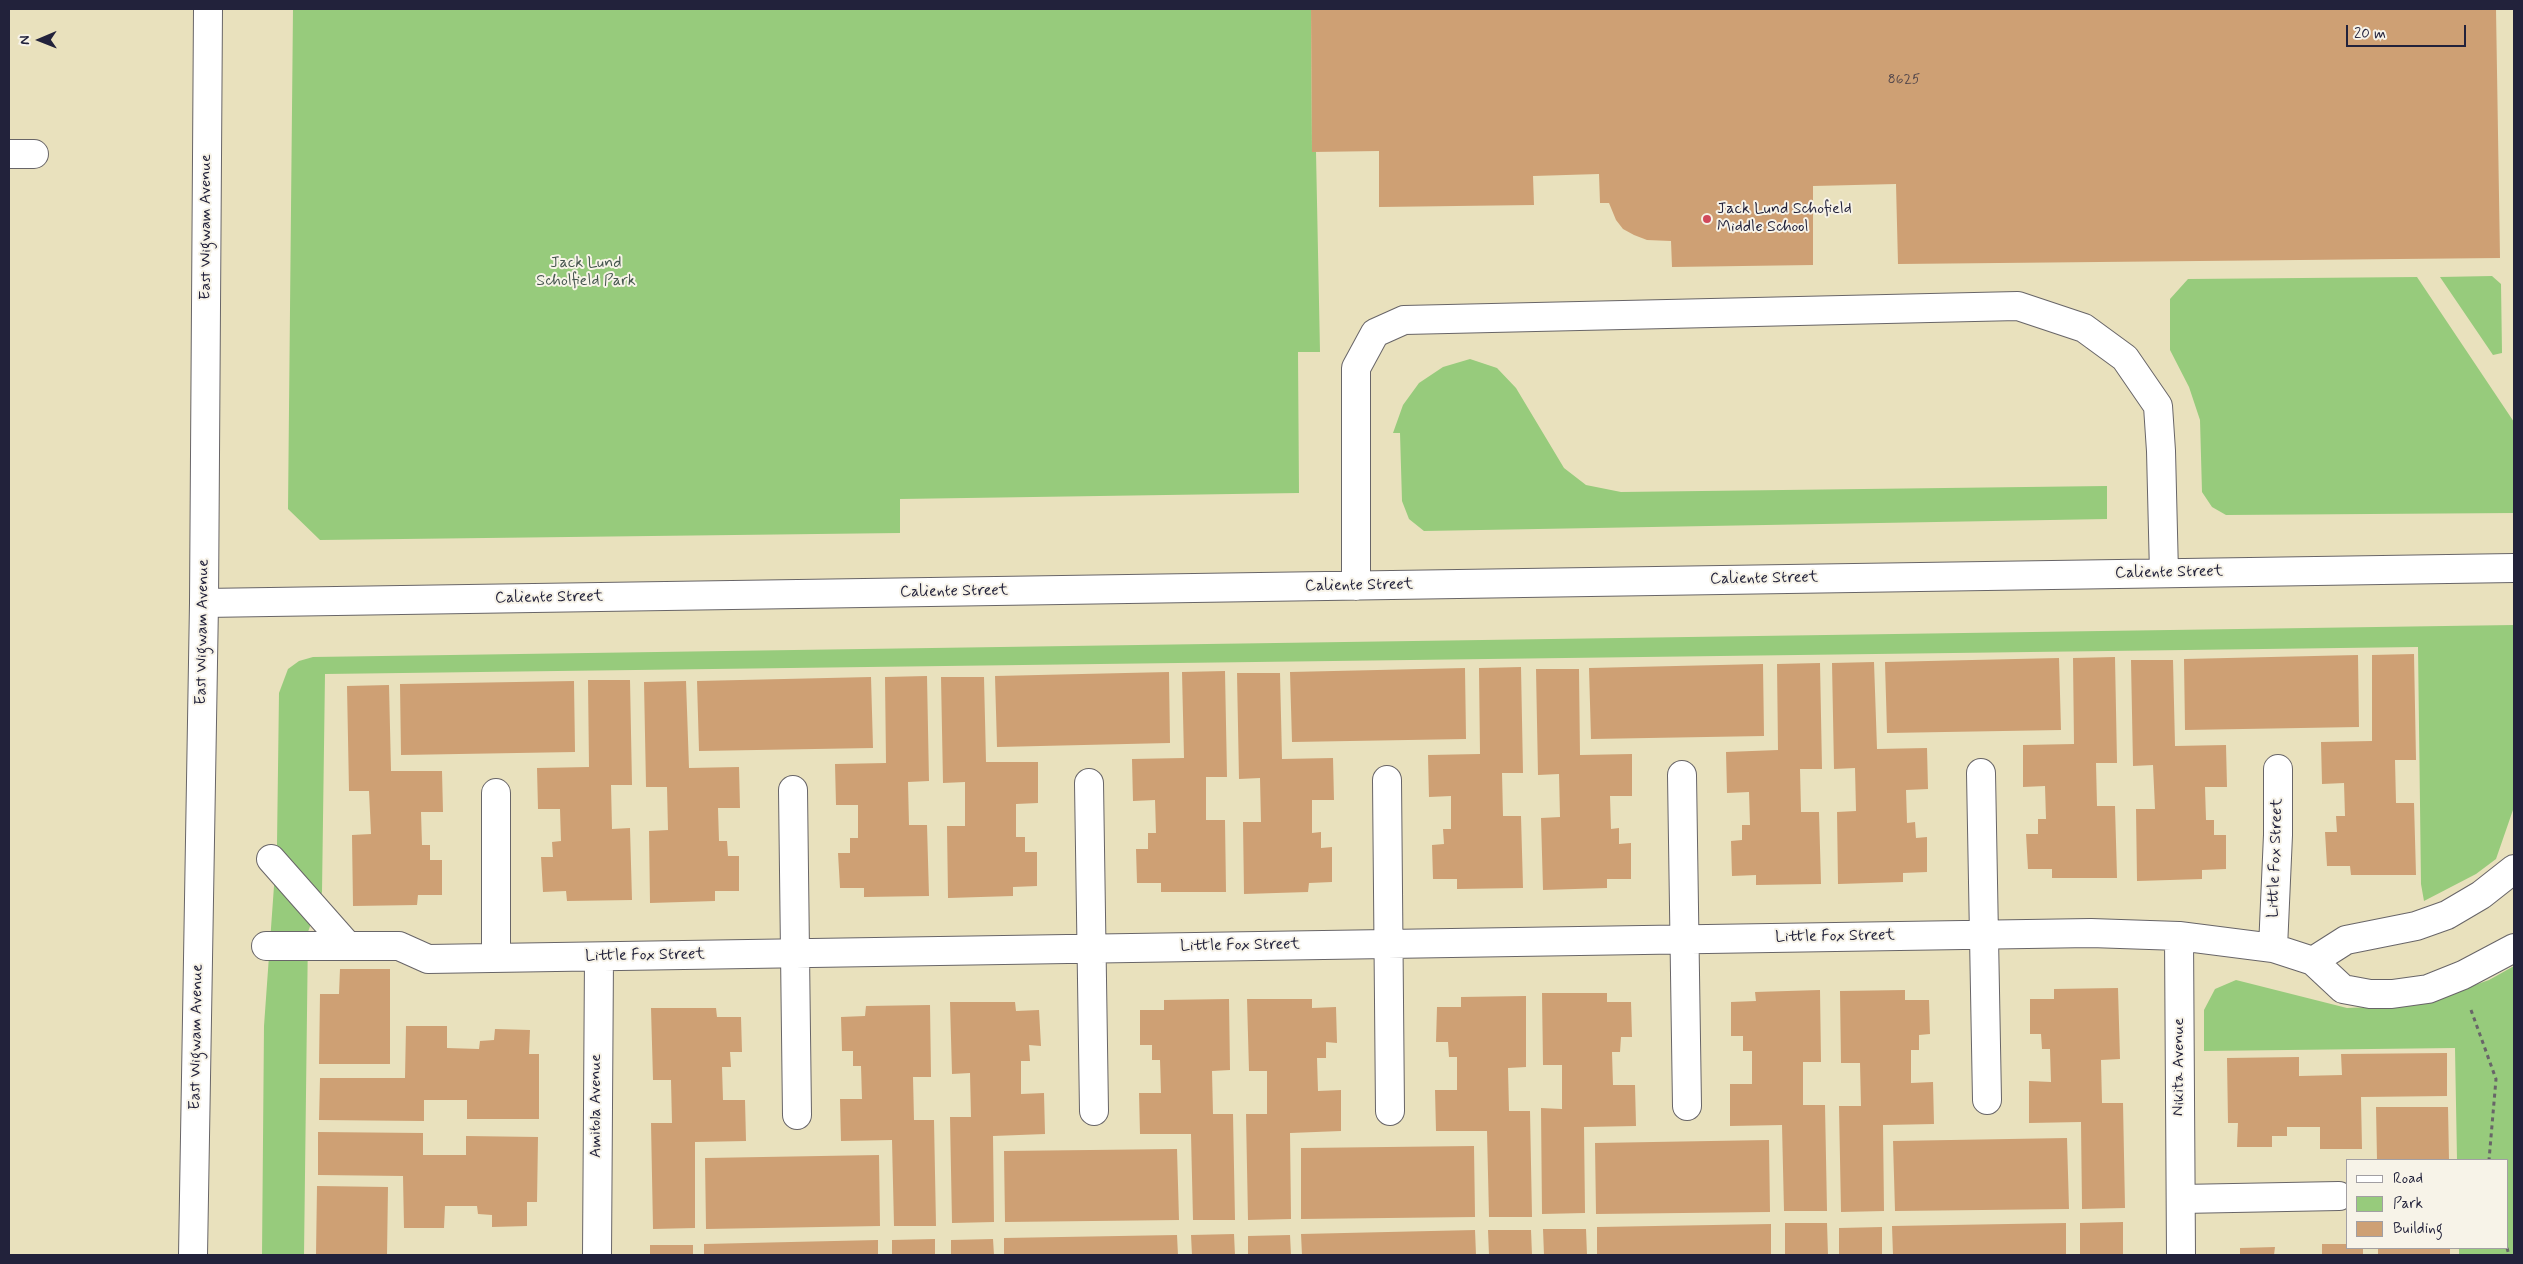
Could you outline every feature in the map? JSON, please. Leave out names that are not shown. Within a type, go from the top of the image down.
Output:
[{"type":"street","name":"East Wigwam Avenue","points":[[194,1255],[204,603],[208,9]]},
{"type":"street","points":[[1356,586],[1356,368],[1375,333],[1404,320],[2018,306],[2084,328],[2126,358],[2158,406],[2164,573]]},
{"type":"street","name":"Caliente Street","points":[[204,603],[2514,568]]},
{"type":"street","name":"Little Fox Street","points":[[2273,948],[2278,835],[2278,769]]},
{"type":"street","points":[[1981,773],[1987,1100]]},
{"type":"street","points":[[1682,775],[1687,1106]]},
{"type":"street","points":[[1387,780],[1390,1110]]},
{"type":"street","points":[[1090,783],[1094,1111]]},
{"type":"street","points":[[793,790],[797,1115]]},
{"type":"street","points":[[496,793],[496,958]]},
{"type":"street","points":[[271,860],[347,946]]},
{"type":"street","points":[[2313,961],[2346,940],[2416,926],[2447,915],[2481,895],[2514,869]]},
{"type":"street","name":"Little Fox Street","points":[[347,946],[399,946],[428,959],[2092,933],[2179,936],[2273,948],[2313,961],[2344,989],[2370,994],[2392,994],[2428,989],[2463,975],[2514,948]]},
{"type":"street","name":"Nikita Avenue","points":[[2179,936],[2181,1255]]},
{"type":"street","points":[[266,946],[347,946]]},
{"type":"street","name":"Amitola Avenue","points":[[597,1255],[598,957]]},
{"type":"street","points":[[2181,1199],[2339,1196]]},
{"type":"path","points":[[2468,1004],[2496,1079],[2489,1159]]},
{"type":"green space","name":"Jack Lund Scholfield Park","points":[[293,9],[1311,9],[1312,152],[1316,152],[1320,352],[1298,352],[1299,493],[900,499],[900,533],[320,540],[288,509]]},
{"type":"green space","points":[[2492,276],[2501,284],[2502,353],[2493,355],[2440,277]]},
{"type":"green space","points":[[2417,277],[2514,422],[2514,513],[2226,515],[2212,507],[2202,492],[2200,420],[2189,387],[2170,350],[2170,299],[2188,279]]},
{"type":"green space","points":[[1470,359],[1497,368],[1516,388],[1564,468],[1586,485],[1621,492],[2107,486],[2107,519],[1424,531],[1409,519],[1402,501],[1400,433],[1393,433],[1403,405],[1419,383],[1443,367]]},
{"type":"green space","points":[[2514,625],[2514,807],[2496,859],[2476,874],[2424,901],[2421,884],[2418,647],[325,674],[322,892],[308,932],[304,1255],[262,1255],[264,1026],[277,844],[279,693],[288,669],[299,661],[313,657]]},
{"type":"green space","points":[[2514,966],[2514,1255],[2459,1255],[2459,1249],[2508,1249],[2508,1159],[2457,1159],[2455,1048],[2204,1051],[2204,1010],[2215,989],[2236,980],[2347,1008],[2418,1005],[2489,980]]},
{"type":"building","name":"Jack Lund Schofield Middle School","points":[[1311,9],[2496,9],[2500,258],[1898,264],[1896,184],[1813,186],[1813,265],[1672,267],[1671,241],[1647,240],[1634,235],[1623,229],[1616,220],[1609,203],[1600,203],[1599,174],[1533,176],[1534,205],[1379,207],[1379,151],[1312,152]]},
{"type":"building","points":[[2414,654],[2416,760],[2395,760],[2396,803],[2414,803],[2416,875],[2351,875],[2350,866],[2327,866],[2325,832],[2337,832],[2336,816],[2345,816],[2344,783],[2322,784],[2321,742],[2372,741],[2372,655]]},
{"type":"building","points":[[2358,655],[2359,727],[2185,730],[2184,659]]},
{"type":"building","points":[[2115,657],[2117,763],[2096,763],[2097,806],[2115,806],[2117,878],[2052,878],[2052,869],[2028,869],[2026,834],[2038,834],[2038,819],[2046,819],[2045,786],[2023,787],[2023,745],[2074,744],[2073,658]]},
{"type":"building","points":[[2059,658],[2061,730],[1887,733],[1885,662]]},
{"type":"building","points":[[2131,660],[2173,660],[2175,746],[2226,745],[2227,787],[2205,787],[2206,820],[2214,820],[2214,835],[2226,835],[2226,869],[2202,870],[2202,879],[2137,881],[2136,809],[2155,809],[2153,765],[2133,766]]},
{"type":"building","points":[[1874,662],[1877,749],[1927,748],[1928,789],[1906,790],[1907,823],[1915,822],[1916,838],[1927,837],[1927,872],[1903,873],[1903,882],[1838,884],[1837,812],[1856,811],[1855,768],[1834,769],[1832,663]]},
{"type":"building","points":[[1820,663],[1822,769],[1800,769],[1801,812],[1819,812],[1821,884],[1756,885],[1756,875],[1732,876],[1731,841],[1742,840],[1742,825],[1750,825],[1749,792],[1727,793],[1726,752],[1778,750],[1777,664]]},
{"type":"building","points":[[1763,664],[1764,736],[1591,739],[1589,668]]},
{"type":"building","points":[[1521,667],[1523,773],[1502,773],[1503,816],[1521,816],[1523,888],[1457,889],[1457,879],[1433,879],[1432,845],[1444,844],[1443,829],[1451,829],[1451,796],[1429,797],[1428,755],[1480,754],[1479,668]]},
{"type":"building","points":[[1465,668],[1466,739],[1292,742],[1290,672]]},
{"type":"building","points":[[1536,669],[1579,669],[1580,755],[1632,754],[1632,796],[1610,796],[1611,829],[1619,828],[1619,844],[1631,843],[1631,879],[1607,879],[1607,888],[1543,890],[1541,818],[1560,817],[1559,774],[1538,775]]},
{"type":"building","points":[[1225,671],[1227,777],[1206,777],[1206,820],[1225,820],[1226,892],[1161,892],[1161,883],[1137,883],[1136,849],[1148,849],[1148,833],[1156,833],[1155,800],[1133,801],[1132,759],[1184,758],[1182,672]]},
{"type":"building","points":[[1169,672],[1170,743],[997,747],[995,676]]},
{"type":"building","points":[[1237,673],[1280,673],[1282,759],[1333,758],[1334,800],[1312,800],[1312,833],[1321,832],[1321,848],[1332,847],[1332,882],[1309,883],[1308,892],[1244,894],[1243,822],[1261,822],[1260,778],[1239,779]]},
{"type":"building","points":[[927,676],[929,781],[908,782],[909,825],[927,825],[929,896],[864,897],[864,888],[840,888],[838,853],[850,853],[850,838],[858,838],[858,805],[836,805],[835,764],[886,763],[885,677]]},
{"type":"building","points":[[871,677],[873,748],[699,751],[697,681]]},
{"type":"building","points":[[941,677],[984,677],[986,762],[1038,762],[1038,803],[1016,804],[1016,837],[1025,837],[1025,852],[1037,852],[1037,886],[1013,887],[1013,896],[948,898],[947,826],[965,826],[965,782],[943,783]]},
{"type":"building","points":[[588,680],[630,680],[632,785],[611,785],[612,829],[630,828],[632,900],[567,901],[566,891],[543,892],[541,857],[553,857],[552,842],[561,841],[560,809],[538,809],[537,768],[589,767]]},
{"type":"building","points":[[574,681],[575,752],[401,755],[400,684]]},
{"type":"building","points":[[686,681],[689,768],[739,767],[740,808],[718,808],[719,841],[727,841],[728,856],[739,856],[739,891],[715,891],[715,901],[650,903],[649,831],[668,830],[667,787],[646,787],[644,682]]},
{"type":"building","points":[[389,685],[391,771],[442,771],[443,812],[421,812],[422,845],[430,845],[430,860],[442,860],[442,895],[418,895],[417,905],[353,906],[352,835],[371,834],[369,791],[349,791],[347,686]]},
{"type":"building","points":[[340,969],[390,969],[390,1064],[319,1064],[320,994],[339,994]]},
{"type":"building","points":[[2118,988],[2120,1059],[2101,1060],[2102,1103],[2123,1103],[2125,1208],[2082,1209],[2081,1122],[2029,1123],[2029,1081],[2051,1082],[2050,1049],[2042,1049],[2041,1034],[2030,1034],[2030,999],[2054,999],[2054,989]]},
{"type":"building","points":[[1820,990],[1821,1062],[1803,1062],[1803,1105],[1825,1105],[1827,1211],[1784,1211],[1782,1125],[1730,1126],[1730,1084],[1752,1084],[1752,1051],[1743,1051],[1743,1036],[1731,1036],[1731,1002],[1756,1001],[1755,992]]},
{"type":"building","points":[[1905,990],[1905,1000],[1929,1000],[1930,1034],[1919,1035],[1919,1050],[1911,1050],[1911,1083],[1933,1082],[1934,1124],[1883,1125],[1884,1211],[1841,1212],[1839,1106],[1861,1106],[1860,1063],[1841,1063],[1840,991]]},
{"type":"building","points":[[1542,993],[1607,993],[1607,1002],[1631,1002],[1632,1037],[1621,1037],[1620,1052],[1612,1052],[1613,1085],[1635,1085],[1636,1126],[1584,1127],[1585,1213],[1542,1214],[1541,1108],[1562,1109],[1562,1065],[1543,1065]]},
{"type":"building","points":[[1526,996],[1526,1067],[1508,1068],[1509,1111],[1530,1111],[1532,1217],[1489,1217],[1487,1131],[1436,1131],[1435,1090],[1457,1090],[1457,1057],[1449,1057],[1448,1042],[1436,1042],[1437,1007],[1461,1007],[1461,997]]},
{"type":"building","points":[[1229,999],[1230,1070],[1212,1071],[1213,1114],[1233,1114],[1235,1220],[1193,1220],[1191,1134],[1140,1134],[1139,1093],[1161,1093],[1160,1060],[1152,1060],[1152,1045],[1140,1045],[1140,1010],[1164,1010],[1164,1000]]},
{"type":"building","points":[[1247,999],[1312,999],[1312,1008],[1336,1007],[1337,1043],[1326,1042],[1326,1058],[1317,1058],[1318,1091],[1341,1090],[1341,1131],[1290,1133],[1291,1219],[1248,1220],[1246,1114],[1267,1114],[1267,1071],[1249,1071]]},
{"type":"building","points":[[950,1002],[1015,1002],[1016,1011],[1039,1010],[1041,1046],[1029,1045],[1030,1061],[1021,1061],[1021,1094],[1044,1093],[1045,1134],[993,1136],[994,1222],[952,1223],[950,1117],[971,1117],[970,1073],[952,1074]]},
{"type":"building","points":[[930,1005],[931,1077],[913,1077],[914,1120],[934,1120],[936,1226],[894,1226],[892,1140],[841,1141],[840,1099],[862,1099],[861,1066],[853,1066],[853,1051],[842,1051],[841,1017],[865,1016],[866,1006]]},
{"type":"building","points":[[651,1008],[716,1008],[717,1017],[741,1017],[742,1052],[730,1052],[731,1067],[722,1067],[723,1100],[745,1100],[746,1141],[695,1142],[695,1228],[653,1229],[651,1123],[672,1123],[671,1080],[653,1080]]},
{"type":"building","points":[[406,1026],[447,1026],[447,1048],[479,1049],[480,1041],[494,1040],[495,1029],[530,1030],[529,1054],[539,1054],[539,1119],[467,1119],[467,1100],[424,1100],[424,1121],[319,1120],[320,1078],[405,1078]]},
{"type":"building","points":[[2447,1053],[2447,1096],[2361,1097],[2362,1149],[2320,1149],[2320,1127],[2287,1127],[2287,1136],[2272,1136],[2272,1147],[2237,1147],[2238,1123],[2228,1123],[2227,1058],[2299,1057],[2299,1076],[2342,1075],[2341,1054]]},
{"type":"building","points":[[2376,1107],[2448,1107],[2449,1159],[2377,1159]]},
{"type":"building","points":[[318,1132],[423,1133],[423,1155],[466,1155],[466,1136],[538,1137],[537,1202],[527,1202],[527,1226],[492,1227],[492,1215],[478,1214],[477,1206],[445,1206],[444,1228],[404,1228],[403,1176],[318,1175]]},
{"type":"building","points":[[2067,1138],[2069,1209],[1895,1211],[1893,1141]]},
{"type":"building","points":[[1769,1140],[1770,1212],[1596,1214],[1595,1143]]},
{"type":"building","points":[[1474,1146],[1475,1217],[1301,1219],[1301,1148]]},
{"type":"building","points":[[1177,1149],[1179,1220],[1005,1222],[1004,1151]]},
{"type":"building","points":[[879,1155],[880,1226],[706,1229],[705,1158]]},
{"type":"building","points":[[317,1186],[388,1187],[387,1255],[316,1255]]},
{"type":"building","points":[[2123,1222],[2123,1255],[2080,1255],[2080,1223]]},
{"type":"building","points":[[1785,1223],[1827,1223],[1828,1255],[1785,1255]]},
{"type":"building","points":[[2066,1223],[2066,1255],[1893,1255],[1892,1226]]},
{"type":"building","points":[[1771,1224],[1771,1255],[1597,1255],[1597,1227]]},
{"type":"building","points":[[1882,1227],[1882,1255],[1839,1255],[1839,1228]]},
{"type":"building","points":[[1543,1229],[1586,1229],[1587,1255],[1544,1255]]},
{"type":"building","points":[[1475,1230],[1476,1255],[1302,1255],[1301,1234]]},
{"type":"building","points":[[1488,1230],[1531,1230],[1532,1255],[1489,1255]]},
{"type":"building","points":[[1234,1234],[1235,1255],[1192,1255],[1191,1235]]},
{"type":"building","points":[[1177,1235],[1178,1255],[1004,1255],[1004,1238]]},
{"type":"building","points":[[1290,1235],[1291,1255],[1248,1255],[1248,1236]]},
{"type":"building","points":[[935,1239],[935,1255],[892,1255],[892,1240]]},
{"type":"building","points":[[993,1239],[994,1255],[951,1255],[951,1240]]},
{"type":"building","points":[[878,1240],[878,1255],[704,1255],[704,1244]]},
{"type":"building","points":[[2322,1244],[2346,1244],[2346,1249],[2363,1249],[2363,1255],[2322,1255]]},
{"type":"building","points":[[650,1245],[693,1245],[693,1255],[650,1255]]},
{"type":"building","points":[[2275,1247],[2274,1255],[2240,1255],[2240,1248]]},
{"type":"building","points":[[2378,1249],[2450,1249],[2450,1255],[2378,1255]]},
{"type":"place","name":"Jack Lund Schofield Middle School","points":[[1707,219]]}]
